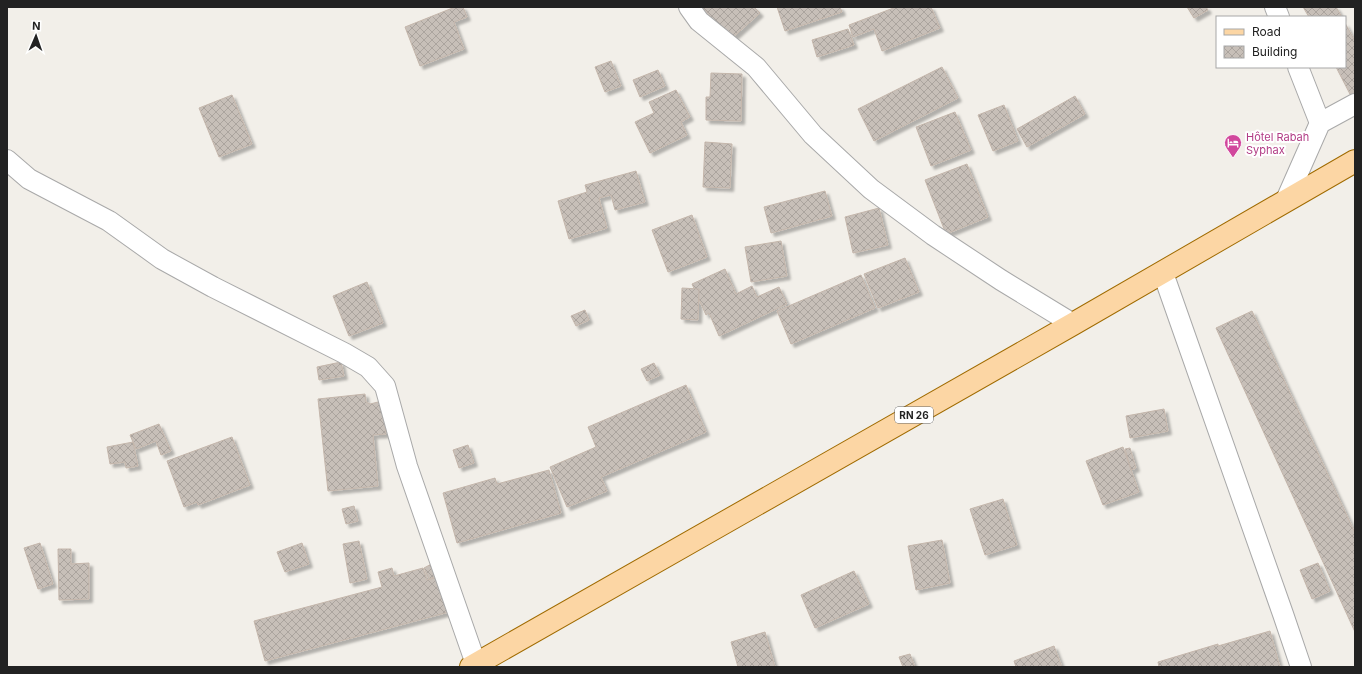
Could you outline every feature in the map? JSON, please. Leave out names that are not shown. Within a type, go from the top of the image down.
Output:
[{"type":"main road","name":"RN 26","points":[[474,665],[1074,324],[1355,161]]},
{"type":"street","points":[[689,7],[699,21],[756,67],[813,135],[871,189],[933,235],[1001,280],[1074,324]]},
{"type":"street","points":[[1298,68],[1320,123]]},
{"type":"street","points":[[1286,200],[1320,123],[1355,104]]},
{"type":"street","points":[[7,160],[29,179],[109,221],[162,259],[213,288],[344,353],[368,367],[385,386],[407,466],[474,665]]},
{"type":"street","points":[[1162,273],[1301,667]]},
{"type":"building","points":[[455,7],[463,7],[467,17],[454,22],[464,49],[420,66],[405,27]]},
{"type":"building","points":[[702,7],[754,7],[760,13],[731,39]]},
{"type":"building","points":[[777,7],[840,7],[842,12],[785,31]]},
{"type":"building","points":[[896,7],[931,7],[940,28],[882,51],[874,29],[853,37],[849,25]]},
{"type":"building","points":[[1187,7],[1206,7],[1208,10],[1194,18]]},
{"type":"building","points":[[1303,7],[1336,7],[1341,16],[1308,16]]},
{"type":"building","points":[[1346,25],[1355,41],[1355,94],[1351,96],[1337,68],[1346,68]]},
{"type":"building","points":[[848,29],[854,45],[817,57],[812,40]]},
{"type":"building","points":[[611,61],[621,86],[605,92],[595,67]]},
{"type":"building","points":[[942,67],[958,98],[874,141],[858,109]]},
{"type":"building","points":[[658,70],[665,86],[640,97],[633,80]]},
{"type":"building","points":[[711,73],[742,74],[741,121],[706,120],[706,97],[710,97]]},
{"type":"building","points":[[676,90],[690,117],[681,122],[687,135],[650,153],[635,122],[654,113],[649,102]]},
{"type":"building","points":[[232,95],[252,144],[219,157],[199,108]]},
{"type":"building","points":[[1075,96],[1085,114],[1027,147],[1017,129]]},
{"type":"building","points":[[1004,105],[1018,141],[993,151],[978,115]]},
{"type":"building","points":[[955,112],[971,150],[931,166],[916,127]]},
{"type":"building","points":[[705,142],[732,144],[730,188],[703,187]]},
{"type":"building","points":[[967,164],[988,217],[946,234],[925,180]]},
{"type":"building","points":[[636,171],[645,202],[615,210],[611,195],[599,198],[607,228],[569,239],[558,201],[587,192],[585,185]]},
{"type":"building","points":[[825,191],[832,216],[771,233],[764,207]]},
{"type":"building","points":[[879,208],[888,245],[853,253],[845,217]]},
{"type":"building","points":[[692,215],[707,257],[668,272],[652,230]]},
{"type":"building","points":[[781,241],[787,276],[751,282],[745,247]]},
{"type":"building","points":[[905,258],[919,292],[878,308],[864,274]]},
{"type":"building","points":[[725,269],[736,294],[752,286],[757,297],[779,287],[787,304],[719,336],[709,313],[706,315],[692,284]]},
{"type":"building","points":[[861,275],[875,308],[791,344],[777,311]]},
{"type":"building","points":[[367,282],[383,323],[349,336],[333,296]]},
{"type":"building","points":[[682,288],[699,289],[698,320],[681,319]]},
{"type":"building","points":[[585,310],[589,320],[576,326],[571,316]]},
{"type":"building","points":[[1252,311],[1355,533],[1355,632],[1216,328]]},
{"type":"building","points":[[341,362],[344,376],[319,380],[317,367]]},
{"type":"building","points":[[654,363],[660,375],[647,381],[641,369]]},
{"type":"building","points":[[686,385],[706,432],[601,477],[607,491],[567,507],[550,467],[596,447],[588,427]]},
{"type":"building","points":[[365,394],[366,402],[370,404],[382,401],[386,434],[373,435],[378,486],[328,491],[318,399]]},
{"type":"building","points":[[1164,409],[1168,431],[1130,438],[1126,416]]},
{"type":"building","points":[[159,424],[171,451],[161,455],[156,441],[136,449],[130,435]]},
{"type":"building","points":[[232,437],[250,485],[198,505],[197,502],[184,507],[167,461]]},
{"type":"building","points":[[133,442],[138,466],[126,468],[125,462],[110,464],[107,447]]},
{"type":"building","points":[[468,445],[474,463],[459,468],[453,450]]},
{"type":"building","points":[[1123,447],[1139,492],[1103,505],[1086,461]]},
{"type":"building","points":[[1130,448],[1136,468],[1131,470],[1125,449]]},
{"type":"building","points":[[549,470],[561,513],[457,543],[443,493],[495,478],[497,484]]},
{"type":"building","points":[[1003,499],[1017,545],[985,555],[970,509]]},
{"type":"building","points":[[354,506],[358,521],[346,524],[342,509]]},
{"type":"building","points":[[942,540],[950,583],[916,590],[908,546]]},
{"type":"building","points":[[359,541],[367,579],[350,583],[343,544]]},
{"type":"building","points":[[40,543],[53,584],[38,589],[24,548]]},
{"type":"building","points":[[302,543],[309,564],[285,572],[277,552]]},
{"type":"building","points":[[58,549],[71,549],[71,564],[89,563],[89,599],[59,600]]},
{"type":"building","points":[[435,562],[441,574],[429,579],[424,568]]},
{"type":"building","points":[[1318,563],[1330,591],[1312,599],[1300,570]]},
{"type":"building","points":[[392,568],[394,576],[423,568],[427,580],[439,577],[449,612],[265,661],[254,621],[382,587],[378,572]]},
{"type":"building","points":[[854,571],[869,604],[815,628],[801,595]]},
{"type":"building","points":[[1270,631],[1280,667],[1159,667],[1158,662],[1218,644],[1218,646]]},
{"type":"building","points":[[765,632],[775,667],[738,667],[731,642]]},
{"type":"building","points":[[1054,646],[1062,667],[1016,667],[1014,661]]},
{"type":"building","points":[[910,654],[915,667],[903,667],[899,657]]},
{"type":"place","name":"Hôtel Rabah Syphax","points":[[1233,158]]}]
